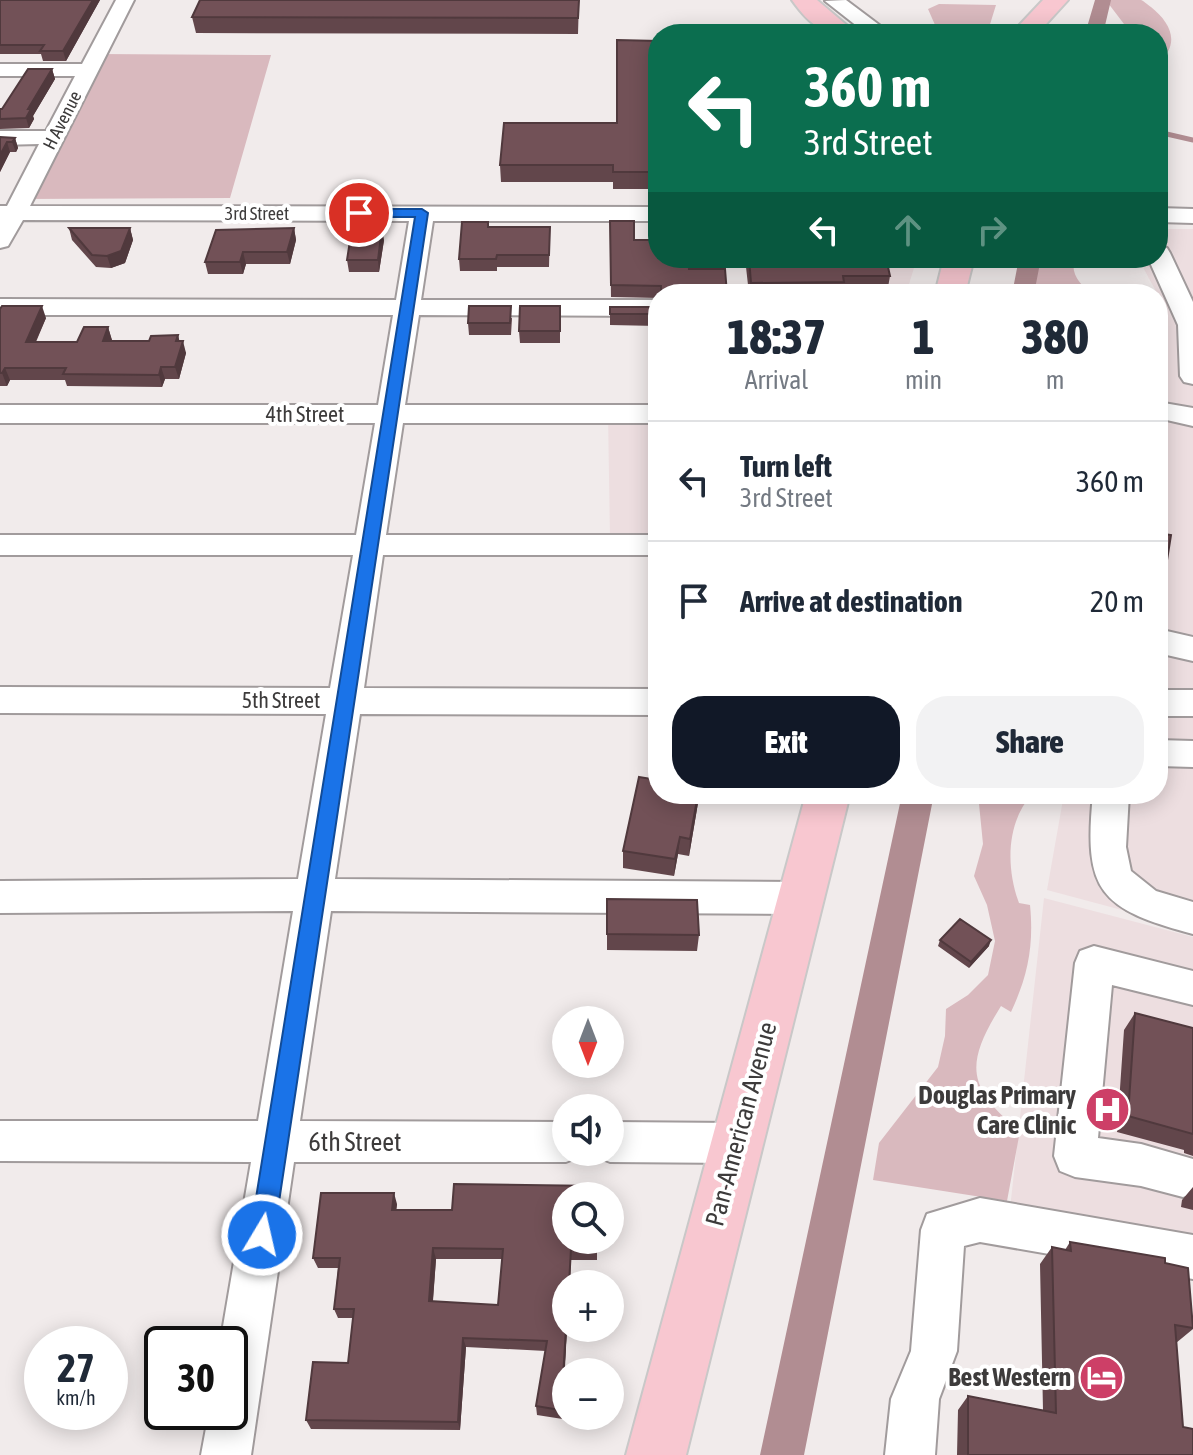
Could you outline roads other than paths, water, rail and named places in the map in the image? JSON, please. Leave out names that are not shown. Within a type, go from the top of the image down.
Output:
[{"type":"main road","points":[[804,0],[830,24]]},
{"type":"main road","points":[[1017,24],[1021,0]]},
{"type":"main road","points":[[1033,24],[1056,0]]},
{"type":"main road","name":"Pan-American Avenue","points":[[656,1455],[825,804]]},
{"type":"street","name":"H Avenue","points":[[0,241],[7,213],[54,137],[125,0]]},
{"type":"street","points":[[835,1],[866,24]]},
{"type":"street","points":[[0,70],[89,70]]},
{"type":"street","points":[[0,138],[54,137]]},
{"type":"street","name":"3rd Street","points":[[7,213],[648,214]]},
{"type":"street","points":[[226,1455],[422,213]]},
{"type":"street","points":[[1168,215],[1193,216]]},
{"type":"street","points":[[1168,261],[1193,266]]},
{"type":"street","points":[[1165,268],[1191,325],[1193,376]]},
{"type":"street","points":[[0,307],[648,308]]},
{"type":"street","points":[[1168,412],[1193,417]]},
{"type":"street","name":"4th Street","points":[[0,414],[648,414]]},
{"type":"street","points":[[0,545],[648,545]]},
{"type":"street","points":[[1168,643],[1193,649]]},
{"type":"street","name":"5th Street","points":[[0,700],[648,702]]},
{"type":"street","points":[[1168,703],[1193,703]]},
{"type":"street","points":[[1168,753],[1193,754]]},
{"type":"street","points":[[1110,804],[1106,852],[1116,885],[1131,899],[1193,918]]},
{"type":"street","points":[[0,897],[800,898]]},
{"type":"street","points":[[1183,1176],[1141,1165],[1075,1156],[1094,963],[1193,988]]},
{"type":"street","name":"6th Street","points":[[0,1141],[552,1142]]},
{"type":"street","points":[[624,1142],[735,1143]]},
{"type":"street","points":[[910,1455],[915,1399],[934,1351],[943,1230],[980,1220],[1193,1257]]},
{"type":"waterway","points":[[1097,24],[1103,0]]},
{"type":"waterway","points":[[1168,134],[1193,140]]},
{"type":"waterway","points":[[1025,284],[1028,268]]},
{"type":"waterway","points":[[782,1455],[916,804]]},
{"type":"place","name":"Douglas Primary Care Clinic","points":[[1107,1110]]},
{"type":"place","name":"Best Western","points":[[1102,1377]]}]
